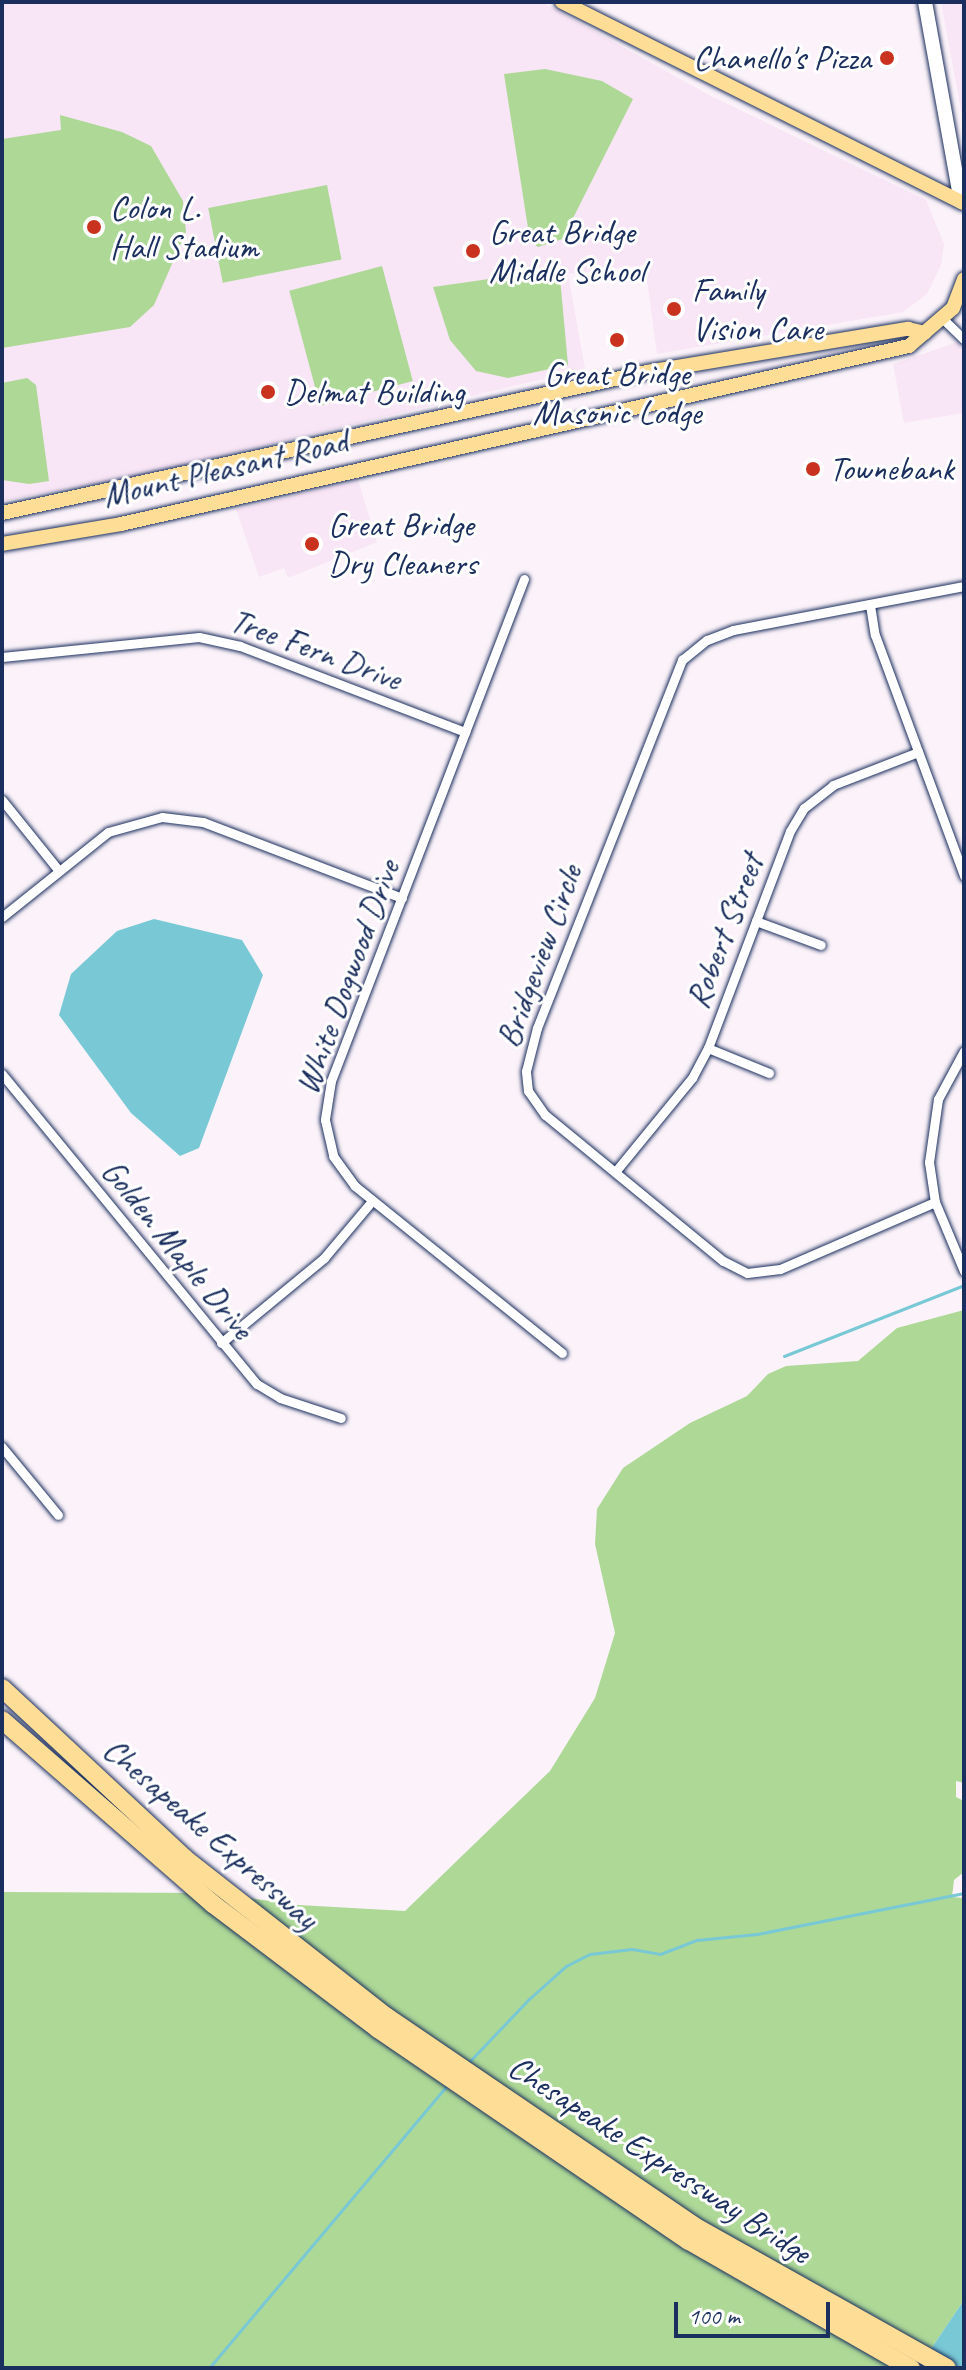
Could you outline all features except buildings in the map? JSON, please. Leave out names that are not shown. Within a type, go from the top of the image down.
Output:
[{"type":"highway","name":"Chesapeake Expressway","points":[[2,1688],[184,1858],[382,2023]]},
{"type":"highway","name":"Chesapeake Expressway","points":[[2,1720],[213,1904],[382,2023]]},
{"type":"highway","name":"Chesapeake Expressway Bridge","points":[[382,2023],[689,2241],[911,2368]]},
{"type":"highway","name":"Chesapeake Expressway Bridge","points":[[382,2023],[694,2226],[947,2368]]},
{"type":"main road","points":[[562,2],[962,202]]},
{"type":"main road","points":[[925,2],[964,217]]},
{"type":"main road","points":[[956,308],[964,279]]},
{"type":"main road","name":"Mount Pleasant Road","points":[[2,544],[121,524],[909,346],[956,308]]},
{"type":"main road","name":"Mount Pleasant Road","points":[[2,513],[527,396],[908,329],[925,333]]},
{"type":"main road","points":[[746,382],[796,363],[868,346],[880,334]]},
{"type":"street","points":[[956,308],[964,339]]},
{"type":"street","name":"White Dogwood Drive","points":[[524,579],[324,1105],[333,1156],[372,1201],[562,1353]]},
{"type":"street","name":"Bridgeview Circle","points":[[935,1202],[780,1269],[753,1274],[723,1261],[534,1102],[526,1071],[537,1028],[671,679],[692,650],[720,634],[964,586]]},
{"type":"street","points":[[870,605],[875,635],[964,876]]},
{"type":"street","name":"Tree Fern Drive","points":[[2,657],[157,637],[211,639],[465,732]]},
{"type":"street","name":"Robert Street","points":[[615,1172],[692,1078],[708,1048],[790,831],[809,801],[841,781],[918,752]]},
{"type":"street","points":[[2,800],[59,871]]},
{"type":"street","points":[[2,917],[108,832],[130,823],[182,818],[402,898]]},
{"type":"street","points":[[756,921],[821,945]]},
{"type":"street","points":[[708,1048],[769,1073]]},
{"type":"street","points":[[964,1051],[945,1079],[932,1127],[929,1180],[964,1271]]},
{"type":"street","name":"Golden Maple Drive","points":[[2,1074],[221,1343],[267,1391],[341,1418]]},
{"type":"street","points":[[221,1343],[324,1258],[372,1201]]},
{"type":"street","points":[[2,1447],[58,1515]]},
{"type":"shaded area","name":"Great Bridge Middle School","points":[[2,2],[542,2],[709,95],[926,200],[944,244],[941,265],[927,294],[903,312],[657,354],[645,265],[568,274],[585,369],[136,476],[2,501]]},
{"type":"shaded area","points":[[941,2],[964,2],[964,127],[958,94]]},
{"type":"shaded area","points":[[958,342],[964,349],[964,413],[904,423],[893,364]]},
{"type":"shaded area","points":[[358,480],[377,542],[288,578],[284,568],[259,577],[236,509]]},
{"type":"green space","points":[[545,69],[602,81],[633,99],[565,234],[575,235],[538,247],[530,241],[504,74]]},
{"type":"green space","name":"Colon L. Hall Stadium","points":[[60,115],[122,132],[151,146],[183,201],[186,232],[154,305],[130,327],[2,348],[2,139],[61,130]]},
{"type":"green space","points":[[327,185],[342,260],[223,283],[208,208]]},
{"type":"green space","points":[[382,266],[413,381],[320,406],[289,291]]},
{"type":"green space","points":[[551,270],[560,278],[568,365],[508,378],[476,371],[450,340],[433,287]]},
{"type":"green space","points":[[27,378],[36,385],[49,481],[29,484],[2,480],[2,383]]},
{"type":"green space","points":[[964,1310],[964,1783],[956,1781],[956,1797],[964,1801],[964,1872],[954,1880],[952,1897],[964,1898],[964,2300],[918,2368],[2,2368],[2,1892],[213,1893],[299,1905],[405,1911],[550,1771],[595,1698],[615,1633],[595,1544],[597,1509],[623,1468],[690,1423],[747,1396],[768,1374],[786,1366],[858,1361],[897,1328]]},
{"type":"water","points":[[154,919],[242,940],[263,975],[199,1148],[180,1156],[131,1113],[59,1015],[71,974],[117,931]]},
{"type":"water","points":[[964,2300],[964,2368],[918,2368]]},
{"type":"waterway","points":[[784,1356],[964,1285]]},
{"type":"waterway","points":[[467,2064],[529,1999],[566,1966],[590,1954],[632,1949],[660,1954],[697,1940],[757,1934],[964,1893]]},
{"type":"waterway","points":[[209,2368],[448,2084]]},
{"type":"place","name":"Chanello's Pizza","points":[[887,58]]},
{"type":"place","name":"Colon L. Hall Stadium","points":[[94,227]]},
{"type":"place","name":"Great Bridge Middle School","points":[[473,251]]},
{"type":"place","name":"Family Vision Care","points":[[674,309]]},
{"type":"place","name":"Great Bridge Masonic Lodge","points":[[617,340]]},
{"type":"place","name":"Delmat Building","points":[[268,392]]},
{"type":"place","name":"Townebank","points":[[813,469]]},
{"type":"place","name":"Great Bridge Dry Cleaners","points":[[312,544]]}]
